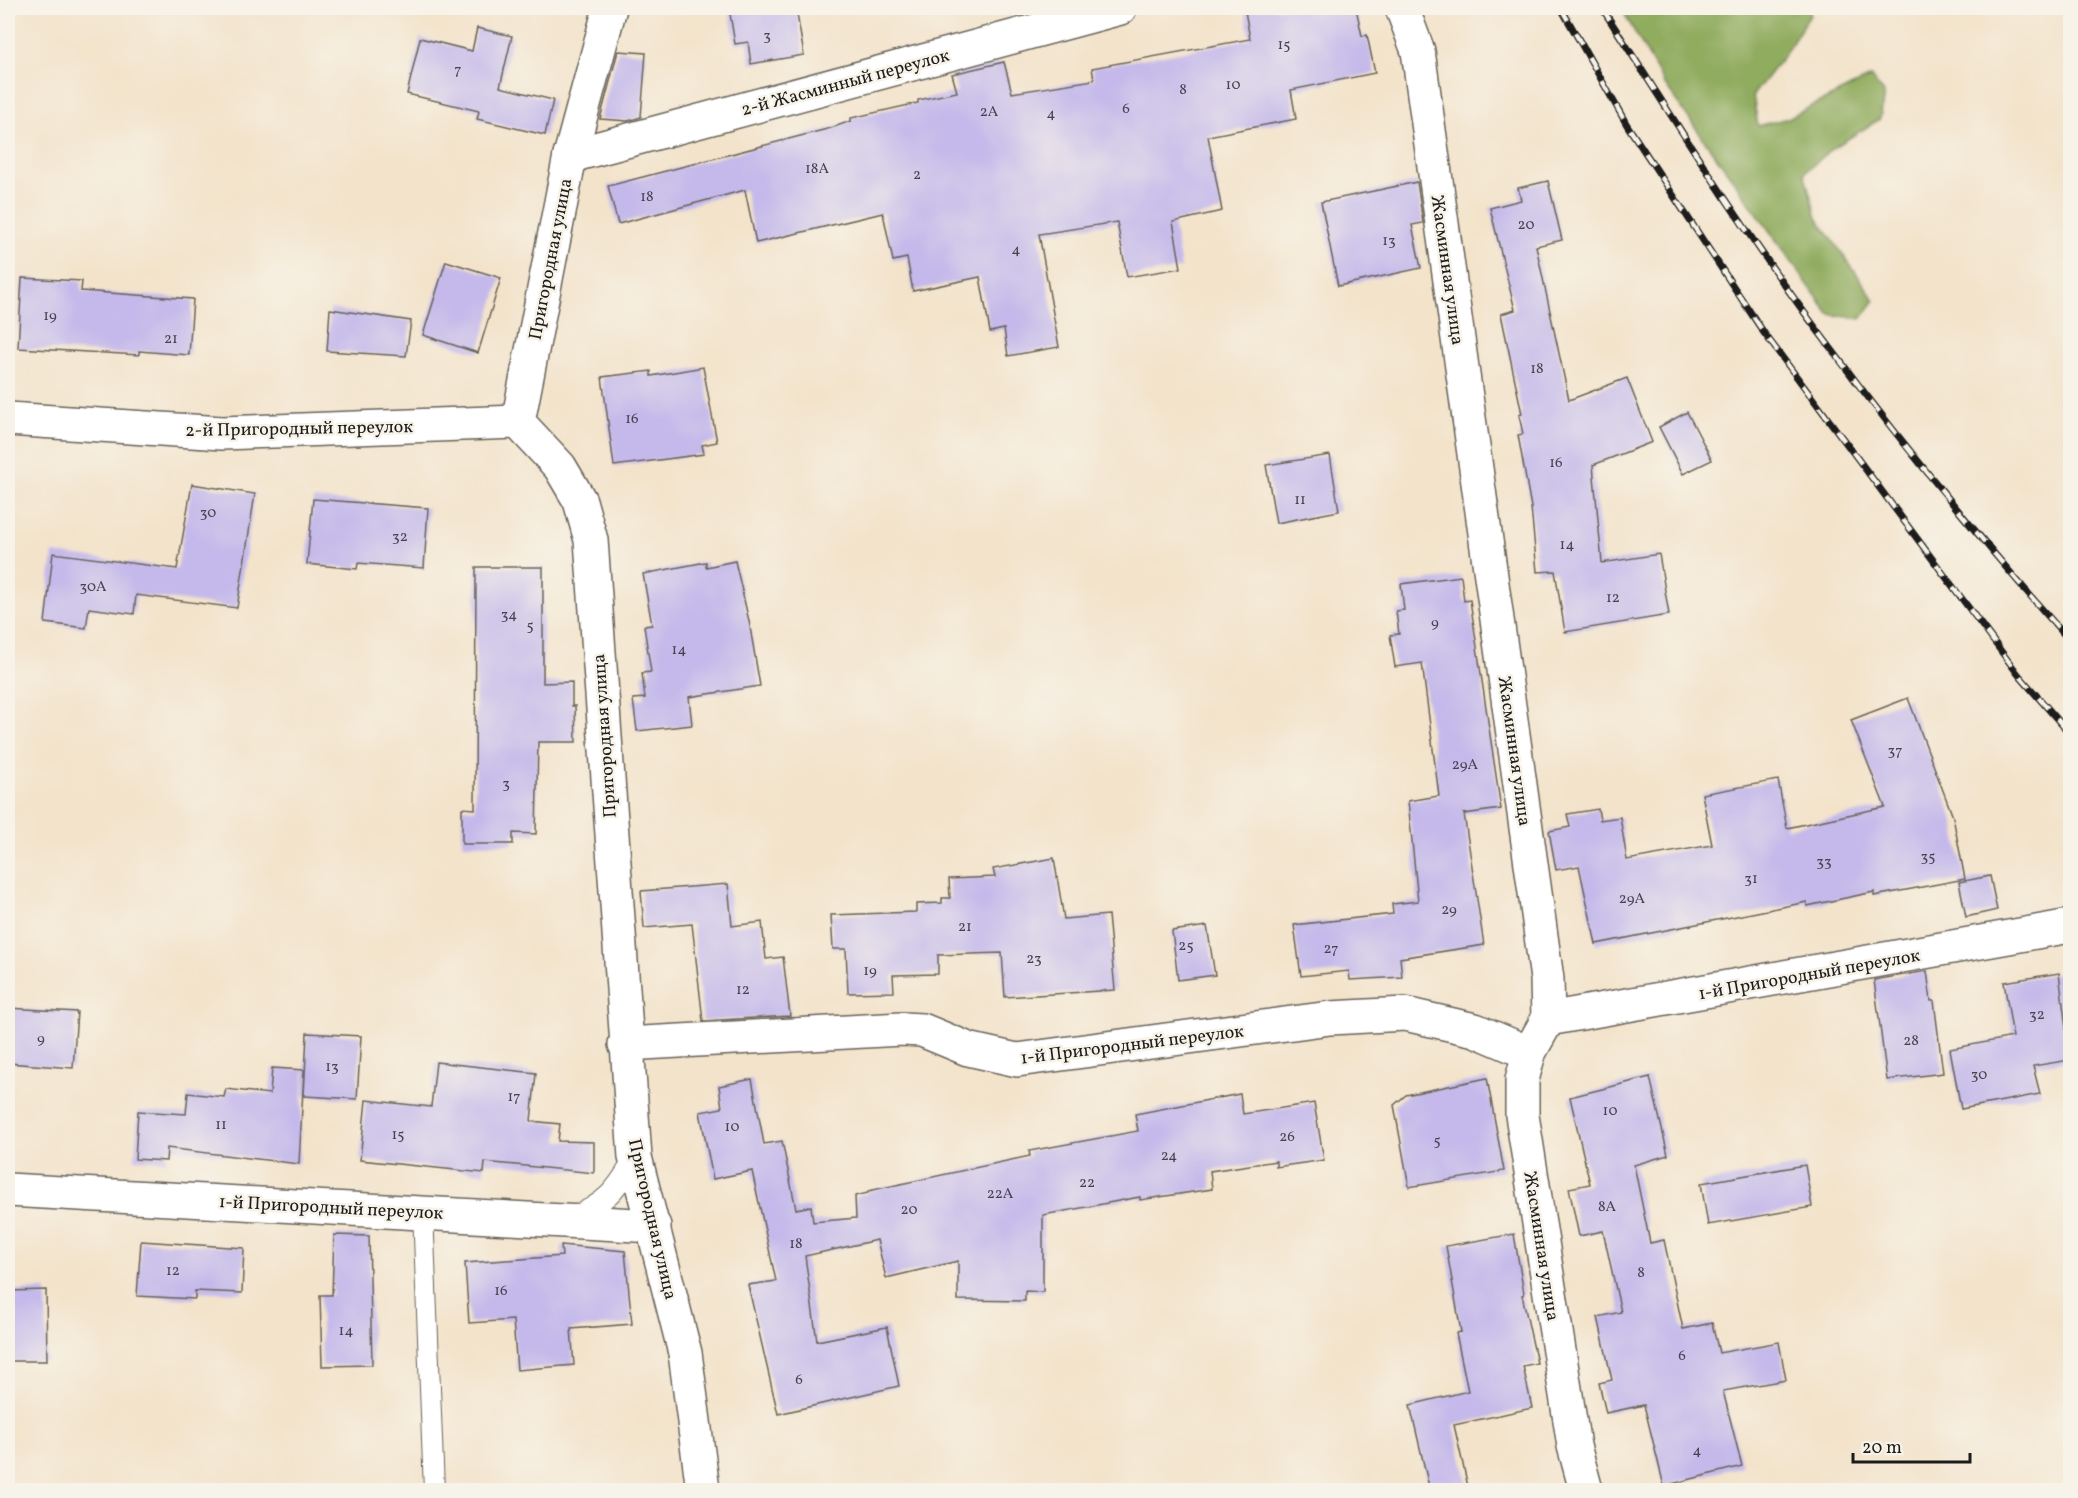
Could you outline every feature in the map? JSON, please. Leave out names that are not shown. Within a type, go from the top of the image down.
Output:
[{"type":"street","name":"Пригородная улица","points":[[610,8],[570,156],[518,422],[560,467],[580,501],[591,540],[624,1044],[635,1157],[685,1353],[702,1491]]},
{"type":"street","name":"2-й Жасминный переулок","points":[[570,156],[1120,8]]},
{"type":"street","name":"Жасминная улица","points":[[1402,8],[1418,51],[1547,980],[1548,1019],[1529,1053],[1522,1080],[1522,1115],[1574,1446],[1586,1491]]},
{"type":"street","name":"2-й Пригородный переулок","points":[[8,419],[222,433],[518,422]]},
{"type":"street","name":"1-й Пригородный переулок","points":[[1548,1019],[2070,926]]},
{"type":"street","name":"1-й Пригородный переулок","points":[[624,1044],[902,1029],[922,1030],[968,1048],[1017,1060],[1330,1018],[1405,1014],[1475,1030],[1529,1053]]},
{"type":"street","name":"1-й Пригородный переулок","points":[[8,1190],[423,1211],[654,1227]]},
{"type":"lane","points":[[566,1221],[591,1210],[618,1188],[635,1157]]},
{"type":"lane","points":[[423,1211],[434,1491]]},
{"type":"green space","points":[[1621,8],[1809,8],[1810,15],[1784,55],[1753,95],[1758,126],[1788,118],[1871,77],[1884,93],[1880,119],[1833,148],[1804,173],[1817,218],[1875,300],[1861,319],[1829,314],[1665,85]]},
{"type":"building","points":[[729,8],[796,8],[804,55],[751,64],[748,42],[735,44]]},
{"type":"building","points":[[1263,8],[1356,8],[1362,36],[1367,35],[1375,73],[1291,90],[1296,119],[1208,136],[1222,211],[1173,222],[1181,268],[1127,277],[1117,222],[1039,234],[1059,347],[1008,356],[1004,329],[990,332],[980,277],[913,291],[907,258],[893,261],[883,213],[756,243],[745,190],[618,224],[608,186],[831,128],[851,121],[851,118],[957,92],[952,74],[1004,62],[1012,93],[1094,80],[1092,68],[1250,39],[1245,11]]},
{"type":"building","points":[[477,28],[512,36],[500,87],[553,100],[545,135],[477,119],[479,111],[407,94],[420,38],[472,51]]},
{"type":"building","points":[[618,51],[646,53],[641,117],[628,121],[600,119]]},
{"type":"building","points":[[1548,181],[1562,240],[1536,246],[1569,400],[1627,378],[1652,442],[1593,465],[1602,563],[1659,554],[1669,615],[1565,632],[1555,571],[1537,572],[1531,507],[1518,435],[1523,434],[1519,415],[1522,414],[1501,314],[1515,310],[1490,208],[1521,200],[1518,188]]},
{"type":"building","points":[[1417,182],[1423,223],[1412,225],[1421,268],[1338,286],[1321,202]]},
{"type":"building","points":[[446,261],[501,278],[478,353],[423,335]]},
{"type":"building","points":[[22,278],[82,281],[81,291],[193,299],[189,355],[139,351],[139,355],[18,348]]},
{"type":"building","points":[[330,309],[411,321],[406,356],[327,351]]},
{"type":"building","points":[[703,367],[717,442],[702,445],[704,454],[614,466],[602,377],[651,371],[651,376]]},
{"type":"building","points":[[1687,412],[1712,460],[1683,474],[1659,427]]},
{"type":"building","points":[[1330,455],[1339,511],[1276,523],[1266,465]]},
{"type":"building","points":[[192,484],[255,494],[237,608],[136,595],[134,614],[89,608],[86,628],[45,623],[53,553],[177,569]]},
{"type":"building","points":[[313,499],[428,508],[424,568],[358,563],[357,569],[307,564]]},
{"type":"building","points":[[735,561],[749,621],[760,686],[689,697],[692,725],[637,731],[633,699],[645,698],[642,673],[651,672],[644,626],[652,625],[643,574],[706,562],[706,567]]},
{"type":"building","points":[[476,567],[543,567],[543,683],[572,682],[576,742],[538,742],[536,834],[513,833],[513,844],[462,844],[462,808],[475,809]]},
{"type":"building","points":[[1461,576],[1464,601],[1470,600],[1501,809],[1464,814],[1484,945],[1400,958],[1402,977],[1350,980],[1349,971],[1301,976],[1294,925],[1393,914],[1392,904],[1418,901],[1408,801],[1439,796],[1422,663],[1395,667],[1390,635],[1399,634],[1396,611],[1404,610],[1401,584]]},
{"type":"building","points":[[1908,698],[1953,817],[1965,879],[1874,896],[1874,892],[1807,906],[1807,902],[1596,944],[1579,866],[1556,870],[1549,831],[1570,827],[1567,814],[1598,809],[1600,820],[1620,817],[1627,860],[1712,845],[1702,794],[1778,780],[1787,828],[1885,807],[1851,720]]},
{"type":"building","points":[[1054,858],[1064,919],[1108,915],[1115,990],[1005,997],[1002,953],[938,955],[938,974],[893,975],[894,992],[848,993],[846,949],[833,949],[831,915],[916,912],[916,904],[942,903],[942,898],[950,898],[949,879],[995,877],[993,869]]},
{"type":"building","points":[[1990,876],[1997,910],[1966,917],[1959,882]]},
{"type":"building","points":[[728,884],[732,926],[762,922],[766,959],[783,957],[790,1016],[703,1021],[692,924],[644,928],[641,891]]},
{"type":"building","points":[[1207,926],[1215,975],[1178,980],[1172,931]]},
{"type":"building","points":[[1927,971],[1931,1001],[1934,1001],[1943,1073],[1887,1080],[1874,980]]},
{"type":"building","points":[[2059,973],[2070,1060],[2033,1066],[2040,1094],[1961,1109],[1950,1049],[2013,1037],[2004,982]]},
{"type":"building","points":[[8,1008],[77,1012],[73,1068],[8,1063]]},
{"type":"building","points":[[307,1033],[361,1036],[357,1099],[304,1096]]},
{"type":"building","points":[[436,1062],[536,1073],[531,1121],[560,1124],[558,1141],[594,1142],[594,1173],[485,1162],[484,1173],[360,1160],[366,1100],[431,1107]]},
{"type":"building","points":[[272,1068],[304,1070],[299,1164],[167,1148],[166,1161],[135,1159],[138,1111],[186,1114],[188,1093],[224,1097],[226,1089],[270,1094]]},
{"type":"building","points":[[1650,1077],[1668,1155],[1634,1165],[1650,1243],[1664,1240],[1683,1329],[1712,1323],[1719,1353],[1779,1342],[1786,1380],[1723,1391],[1742,1466],[1664,1486],[1644,1405],[1606,1413],[1599,1383],[1612,1380],[1598,1317],[1621,1312],[1603,1231],[1579,1236],[1569,1188],[1590,1184],[1570,1097]]},
{"type":"building","points":[[1487,1078],[1504,1171],[1409,1187],[1394,1105],[1406,1095]]},
{"type":"building","points":[[752,1079],[764,1144],[782,1141],[796,1209],[811,1206],[813,1222],[856,1218],[855,1196],[868,1193],[868,1191],[1030,1156],[1029,1151],[1138,1131],[1135,1114],[1240,1094],[1243,1114],[1314,1103],[1324,1160],[1276,1167],[1276,1161],[1210,1171],[1212,1189],[1140,1200],[1140,1197],[1043,1215],[1043,1292],[1025,1291],[1025,1301],[958,1300],[958,1261],[886,1278],[877,1240],[805,1256],[817,1341],[887,1327],[899,1386],[778,1414],[748,1285],[776,1281],[752,1171],[713,1179],[700,1112],[722,1108],[719,1086]]},
{"type":"building","points":[[1805,1165],[1812,1207],[1708,1225],[1701,1183]]},
{"type":"building","points":[[1514,1234],[1524,1294],[1522,1295],[1537,1363],[1523,1366],[1532,1408],[1454,1425],[1469,1491],[1430,1491],[1410,1405],[1468,1391],[1456,1333],[1461,1332],[1446,1246]]},
{"type":"building","points":[[334,1235],[369,1236],[372,1365],[322,1366],[320,1295],[332,1295]]},
{"type":"building","points":[[141,1241],[244,1248],[242,1293],[195,1291],[195,1299],[137,1296]]},
{"type":"building","points":[[561,1245],[625,1251],[632,1324],[571,1329],[574,1365],[517,1370],[513,1320],[469,1323],[465,1263],[562,1256]]},
{"type":"building","points":[[46,1290],[47,1361],[8,1361],[8,1291]]},
{"type":"railway","points":[[1561,8],[1627,125],[1764,333],[2018,674],[2070,734]]},
{"type":"railway","points":[[1602,8],[1794,299],[1944,493],[2070,641]]}]
